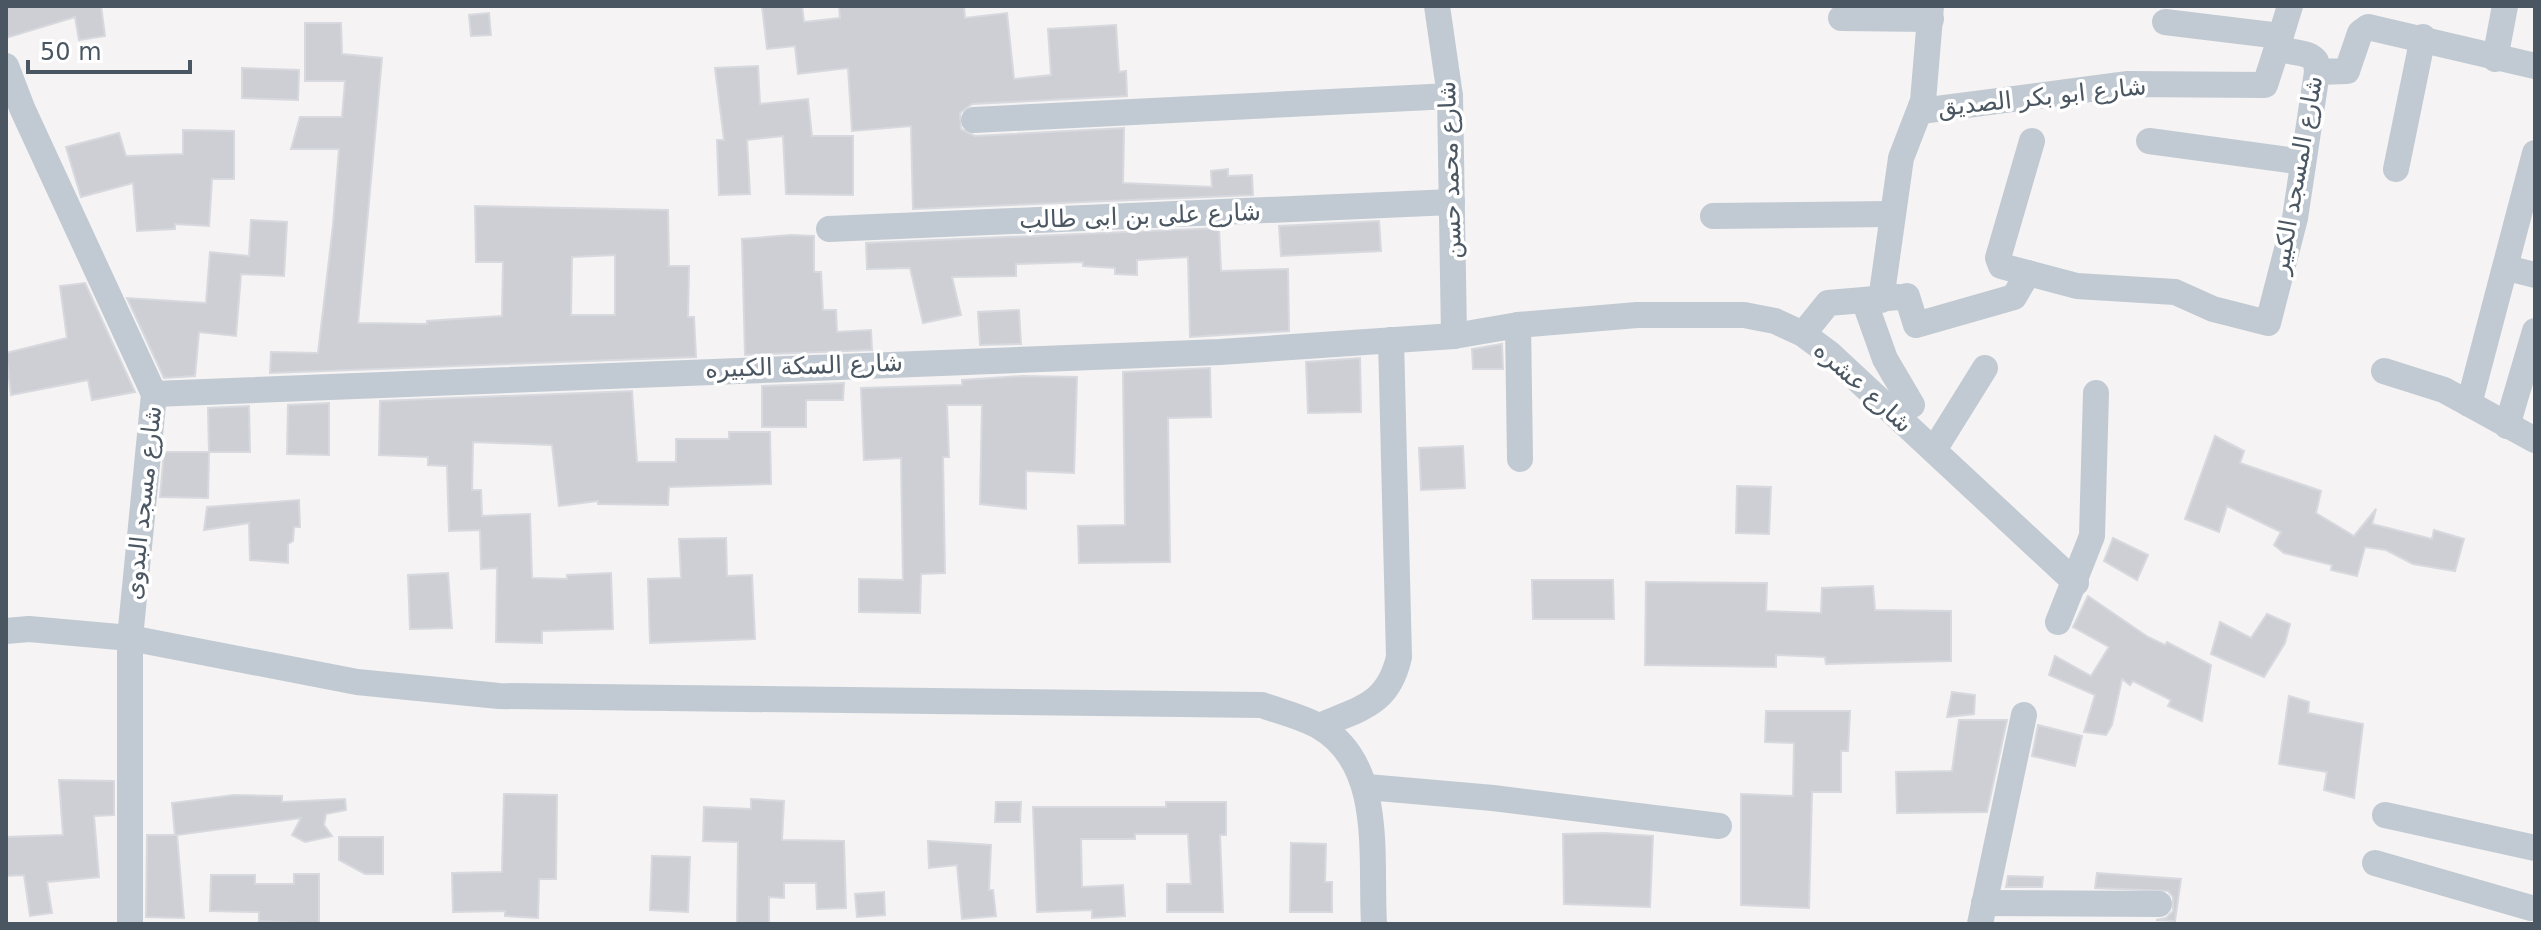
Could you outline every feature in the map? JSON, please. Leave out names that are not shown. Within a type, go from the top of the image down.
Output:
[{"type":"street","name":"شارع محمد حسن","points":[[1437,6],[1450,96],[1454,336]]},
{"type":"street","points":[[2279,41],[2290,6]]},
{"type":"street","points":[[2495,59],[2505,6]]},
{"type":"street","points":[[1841,18],[1931,13],[1921,111],[1901,158],[1891,214],[1894,298],[1885,359],[1912,405]]},
{"type":"street","name":"شارع المسجد الكبير","points":[[2028,273],[2101,289],[2175,292],[2213,309],[2268,323],[2295,218],[2317,72],[2316,61],[2308,54],[2287,52],[2279,41],[2165,22]]},
{"type":"street","points":[[2317,72],[2347,71],[2360,33],[2368,27],[2423,37],[2495,59],[2535,66]]},
{"type":"street","points":[[2396,169],[2423,37]]},
{"type":"street","name":"شارع ابو بكر الصديق","points":[[1921,111],[2128,84],[2265,85],[2279,41]]},
{"type":"street","name":"شارع مسجد البدوى","points":[[6,66],[14,109],[154,394],[130,638],[130,924]]},
{"type":"street","points":[[974,120],[1450,96]]},
{"type":"street","points":[[1894,298],[1916,325],[2014,297],[2028,273],[2001,266],[1998,258],[2032,141]]},
{"type":"street","points":[[2149,141],[2303,162]]},
{"type":"street","points":[[2469,404],[2535,153]]},
{"type":"street","name":"شارع على بن ابى طالب","points":[[829,229],[1452,202]]},
{"type":"street","points":[[1713,216],[1891,214]]},
{"type":"street","points":[[2507,268],[2535,275]]},
{"type":"street","points":[[1803,334],[1828,303],[1894,298]]},
{"type":"street","name":"شارع عشره","points":[[1454,336],[1518,325],[1637,315],[1744,315],[1775,321],[1803,334],[1934,450],[2076,583]]},
{"type":"street","points":[[1518,325],[1520,459]]},
{"type":"street","points":[[2507,426],[2535,331]]},
{"type":"street","name":"شارع السكة الكبيره","points":[[154,394],[1220,352],[1454,336]]},
{"type":"street","points":[[1319,726],[1385,694],[1394,680],[1399,657],[1391,340]]},
{"type":"street","points":[[1934,450],[1985,368]]},
{"type":"street","points":[[2384,371],[2444,390],[2535,440]]},
{"type":"street","points":[[2058,622],[2076,583],[2092,536],[2096,393]]},
{"type":"street","points":[[6,631],[29,629],[130,638],[357,682],[499,696],[1262,705],[1319,726],[1347,748],[1367,787],[1374,924]]},
{"type":"street","points":[[2024,715],[1982,914],[2159,904]]},
{"type":"street","points":[[1367,787],[1493,798],[1719,826]]},
{"type":"street","points":[[2385,815],[2535,848]]},
{"type":"street","points":[[2375,863],[2531,910]]},
{"type":"building","points":[[6,6],[101,6],[105,36],[79,40],[75,17],[6,38]]},
{"type":"building","points":[[762,6],[802,6],[804,22],[840,18],[839,6],[964,6],[965,18],[1007,13],[1014,79],[1051,75],[1048,29],[1116,25],[1119,72],[1126,71],[1127,96],[972,104],[960,113],[961,129],[975,136],[1124,128],[1123,183],[1212,187],[1211,171],[1228,169],[1228,176],[1252,175],[1253,195],[913,209],[911,126],[852,131],[848,68],[798,74],[795,46],[767,49]]},
{"type":"building","points":[[489,13],[491,35],[471,36],[469,15]]},
{"type":"building","points":[[305,23],[341,23],[342,54],[382,58],[358,323],[427,324],[427,321],[502,316],[503,262],[476,262],[475,206],[668,210],[669,266],[689,266],[688,317],[694,317],[696,357],[270,373],[271,352],[318,353],[339,149],[291,149],[300,117],[342,117],[345,81],[305,81]],"holes":[[[615,255],[615,315],[571,315],[572,257]]]},
{"type":"building","points":[[758,66],[760,104],[808,99],[812,136],[853,136],[853,195],[786,194],[783,136],[747,140],[750,194],[719,195],[717,140],[724,140],[715,68]]},
{"type":"building","points":[[242,68],[299,70],[298,100],[242,98]]},
{"type":"building","points":[[183,130],[234,131],[234,179],[212,179],[209,226],[175,224],[175,229],[137,231],[133,183],[81,197],[66,147],[119,133],[126,156],[183,154]]},
{"type":"building","points":[[251,220],[287,222],[284,276],[241,274],[236,336],[199,332],[195,376],[164,378],[127,298],[206,303],[210,252],[249,256]]},
{"type":"building","points":[[1379,221],[1381,251],[1281,256],[1279,226]]},
{"type":"building","points":[[1219,228],[1221,271],[1288,269],[1289,331],[1190,337],[1188,257],[1137,260],[1137,275],[1115,274],[1115,268],[1083,266],[1083,262],[1016,264],[1016,276],[952,277],[961,315],[923,323],[910,268],[867,269],[866,243]]},
{"type":"building","points":[[814,236],[814,272],[821,272],[823,310],[836,310],[837,332],[871,330],[872,350],[745,355],[742,239]]},
{"type":"building","points":[[85,283],[135,392],[92,400],[88,380],[11,395],[6,353],[67,338],[60,286]]},
{"type":"building","points":[[1019,310],[1021,344],[980,345],[978,312]]},
{"type":"building","points":[[1502,344],[1503,369],[1473,369],[1472,349]]},
{"type":"building","points":[[1360,358],[1361,412],[1308,413],[1306,362]]},
{"type":"building","points":[[1210,368],[1211,417],[1168,418],[1170,562],[1079,563],[1078,526],[1125,525],[1123,372]]},
{"type":"building","points":[[1023,376],[1077,377],[1074,473],[1026,471],[1026,509],[980,504],[982,405],[947,405],[949,457],[943,457],[945,573],[921,574],[920,613],[859,612],[859,579],[903,580],[901,458],[864,460],[861,388],[962,385],[962,380]]},
{"type":"building","points":[[844,383],[843,400],[806,400],[806,427],[762,427],[762,386]]},
{"type":"building","points":[[632,391],[637,462],[676,462],[676,439],[729,439],[729,432],[770,432],[771,484],[669,487],[668,505],[598,504],[598,501],[559,506],[552,445],[473,442],[472,490],[481,490],[482,516],[530,514],[532,578],[567,579],[567,575],[611,573],[613,629],[542,631],[542,643],[496,642],[497,568],[481,569],[480,530],[449,531],[447,466],[428,465],[428,457],[379,455],[380,401]]},
{"type":"building","points":[[329,403],[329,455],[287,454],[288,405]]},
{"type":"building","points":[[249,406],[250,452],[209,452],[208,408]]},
{"type":"building","points":[[2215,436],[2244,451],[2240,463],[2321,491],[2316,513],[2354,536],[2376,509],[2372,524],[2432,539],[2434,530],[2464,539],[2455,571],[2413,564],[2386,550],[2365,547],[2357,576],[2331,570],[2332,565],[2284,553],[2274,545],[2281,532],[2227,506],[2219,532],[2185,519]]},
{"type":"building","points":[[1463,446],[1465,488],[1421,490],[1419,448]]},
{"type":"building","points":[[164,452],[209,452],[208,498],[160,497]]},
{"type":"building","points":[[1737,486],[1771,487],[1769,534],[1736,533]]},
{"type":"building","points":[[299,500],[300,527],[294,527],[293,541],[288,544],[288,563],[250,560],[249,523],[204,530],[207,507]]},
{"type":"building","points":[[726,538],[727,576],[752,575],[755,639],[650,643],[648,579],[681,578],[679,539]]},
{"type":"building","points":[[2113,538],[2148,555],[2137,580],[2104,561]]},
{"type":"building","points":[[448,573],[452,628],[410,629],[408,575]]},
{"type":"building","points":[[1532,580],[1613,580],[1614,619],[1533,619]]},
{"type":"building","points":[[1646,582],[1767,583],[1766,611],[1821,613],[1822,588],[1873,586],[1875,610],[1951,611],[1951,661],[1826,664],[1825,657],[1776,655],[1776,667],[1645,665]]},
{"type":"building","points":[[2088,596],[2148,637],[2165,645],[2167,642],[2211,665],[2202,721],[2168,706],[2171,700],[2133,681],[2130,685],[2122,679],[2112,725],[2106,735],[2084,732],[2095,695],[2049,675],[2055,656],[2091,676],[2109,647],[2073,627]]},
{"type":"building","points":[[2267,614],[2290,624],[2285,643],[2264,677],[2211,654],[2220,622],[2251,638]]},
{"type":"building","points":[[1952,692],[1975,695],[1974,714],[1947,717]]},
{"type":"building","points":[[2289,696],[2309,702],[2308,713],[2363,724],[2354,798],[2324,790],[2327,772],[2279,764]]},
{"type":"building","points":[[1766,711],[1850,711],[1848,751],[1841,751],[1841,792],[1812,792],[1809,908],[1741,905],[1741,794],[1793,796],[1794,743],[1765,742]]},
{"type":"building","points":[[1959,720],[2007,720],[1987,812],[1897,813],[1896,772],[1952,771]]},
{"type":"building","points":[[2038,725],[2082,736],[2075,766],[2032,756]]},
{"type":"building","points":[[59,780],[114,781],[114,815],[94,816],[99,877],[47,882],[52,913],[30,916],[24,875],[6,876],[6,837],[63,835]]},
{"type":"building","points":[[504,794],[557,795],[556,879],[539,879],[538,918],[505,916],[505,911],[453,912],[452,873],[502,872]]},
{"type":"building","points":[[234,795],[282,796],[282,802],[345,799],[346,810],[326,814],[324,825],[332,836],[305,842],[292,835],[301,818],[177,835],[184,918],[146,917],[147,835],[175,835],[172,803]]},
{"type":"building","points":[[751,799],[784,801],[782,840],[844,841],[846,908],[817,909],[816,883],[784,883],[784,898],[769,897],[769,924],[737,924],[738,842],[703,841],[704,807],[751,809]]},
{"type":"building","points":[[996,802],[1021,802],[1020,822],[995,822]]},
{"type":"building","points":[[1166,802],[1226,802],[1226,835],[1220,835],[1223,912],[1167,912],[1167,884],[1191,884],[1188,834],[1135,834],[1135,839],[1081,839],[1082,887],[1123,885],[1125,916],[1092,918],[1092,910],[1037,912],[1033,807],[1166,807]]},
{"type":"building","points":[[1563,834],[1653,836],[1650,907],[1564,904]]},
{"type":"building","points":[[339,837],[383,837],[383,874],[365,874],[339,860]]},
{"type":"building","points":[[928,841],[991,845],[989,890],[993,890],[996,916],[962,919],[957,865],[929,868]]},
{"type":"building","points":[[1291,843],[1326,844],[1325,882],[1332,882],[1332,912],[1290,912]]},
{"type":"building","points":[[652,856],[690,857],[688,912],[650,910]]},
{"type":"building","points":[[2097,873],[2181,879],[2175,921],[2156,920],[2166,918],[2173,911],[2173,897],[2168,891],[2095,888]]},
{"type":"building","points":[[294,874],[319,874],[319,924],[259,921],[259,912],[210,911],[211,875],[255,875],[255,884],[294,884]]},
{"type":"building","points":[[2008,876],[2043,877],[2042,887],[2006,887]]},
{"type":"building","points":[[884,892],[885,915],[857,917],[855,894]]}]
